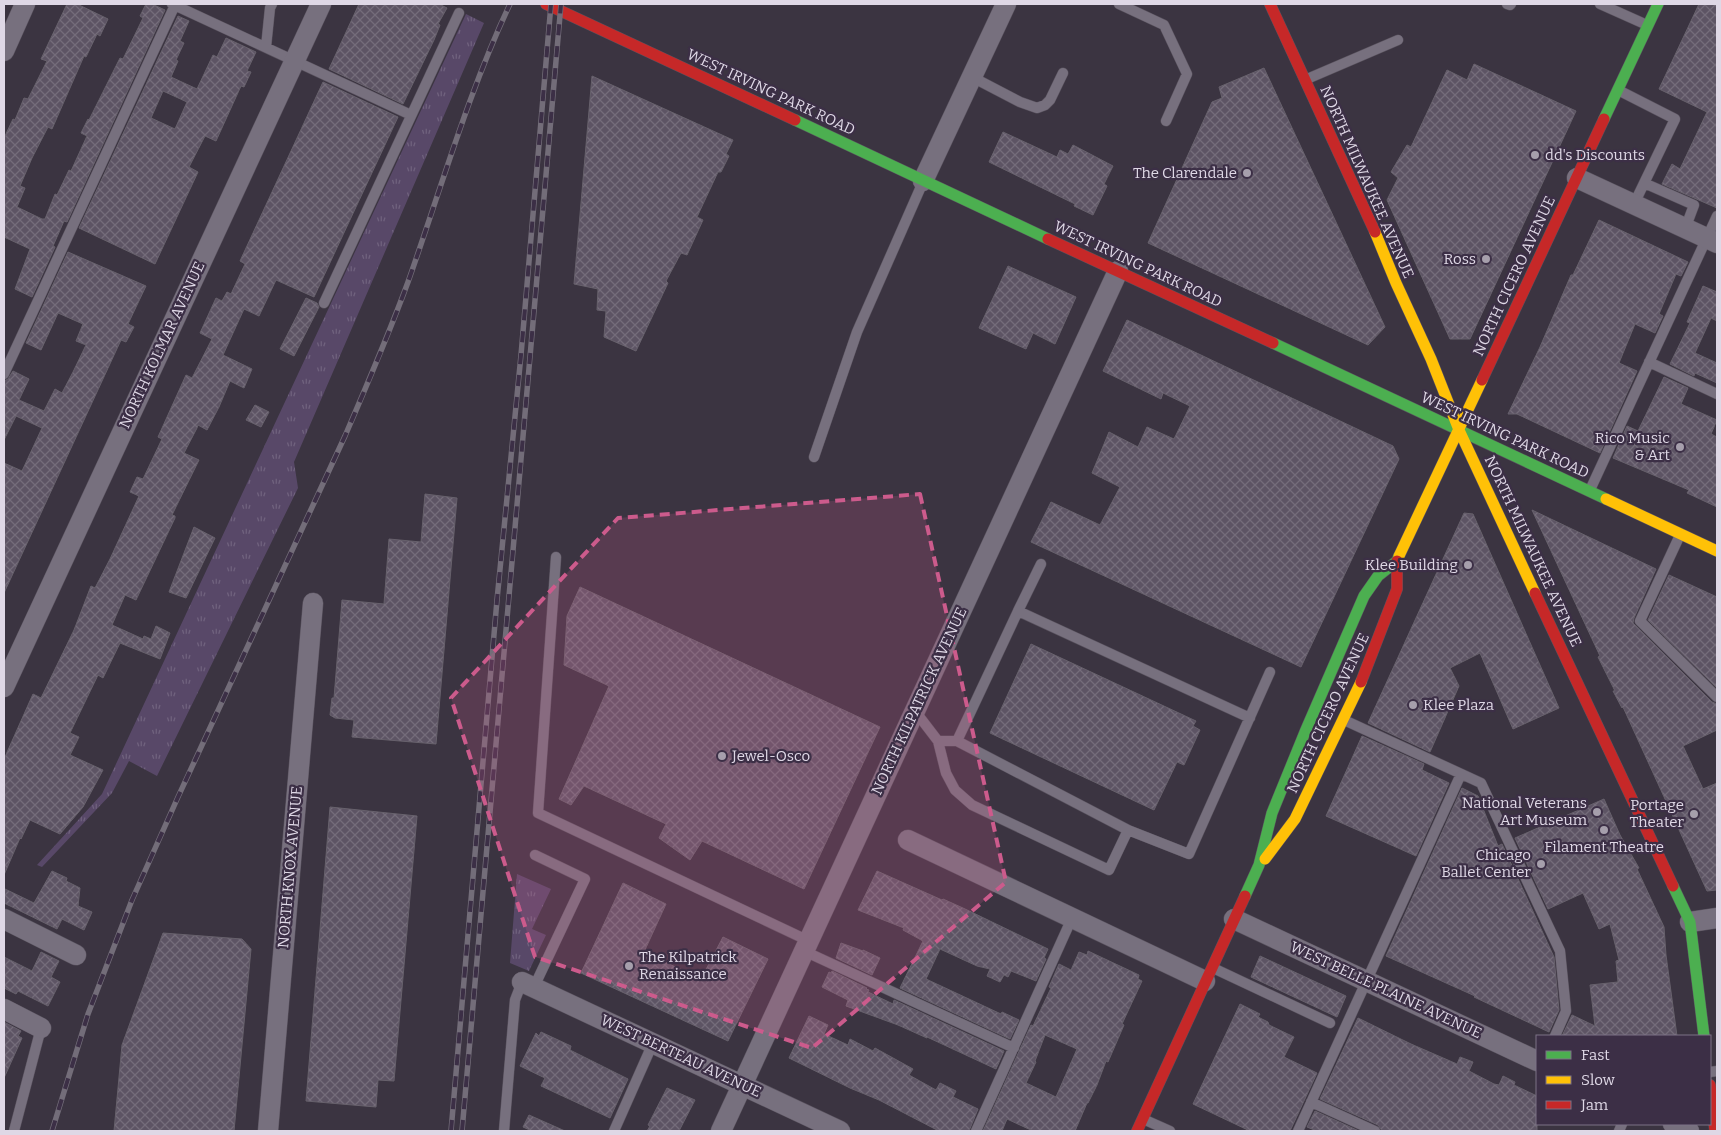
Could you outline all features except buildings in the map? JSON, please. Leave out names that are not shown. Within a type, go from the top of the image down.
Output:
[{"type":"main road","name":"WEST IRVING PARK ROAD","points":[[546,4],[1717,551]]},
{"type":"main road","name":"NORTH MILWAUKEE AVENUE","points":[[1270,4],[1371,223],[1431,359],[1459,430],[1690,922],[1704,1035]]},
{"type":"main road","name":"NORTH CICERO AVENUE","points":[[1137,1131],[1259,865],[1272,813],[1364,596],[1378,576],[1396,561],[1658,4]]},
{"type":"main road","name":"NORTH CICERO AVENUE","points":[[1259,865],[1295,820],[1366,671],[1397,589],[1396,561]]},
{"type":"main road","points":[[1711,1094],[1715,1131]]},
{"type":"street","points":[[4,51],[25,4]]},
{"type":"street","name":"NORTH KOLMAR AVENUE","points":[[4,687],[321,4]]},
{"type":"street","points":[[923,181],[1006,4]]},
{"type":"street","points":[[1577,178],[1712,241]]},
{"type":"street","name":"NORTH KILPATRICK AVENUE","points":[[721,1131],[1118,271]]},
{"type":"street","name":"NORTH KNOX AVENUE","points":[[268,1131],[312,603]]},
{"type":"street","points":[[908,840],[1072,918],[1209,974]]},
{"type":"street","points":[[1690,922],[1717,918]]},
{"type":"street","points":[[4,919],[76,955]]},
{"type":"street","name":"WEST BELLE PLAINE AVENUE","points":[[1234,919],[1536,1061]]},
{"type":"street","name":"WEST BERTEAU AVENUE","points":[[528,984],[840,1131]]},
{"type":"street","points":[[4,1010],[42,1028]]},
{"type":"street","points":[[1675,1125],[1689,1131]]},
{"type":"lane","points":[[4,374],[173,4],[411,115]]},
{"type":"lane","points":[[266,47],[272,4]]},
{"type":"lane","points":[[1119,4],[1164,25],[1187,74],[1166,121]]},
{"type":"lane","points":[[1600,4],[1648,26]]},
{"type":"lane","points":[[324,304],[459,13]]},
{"type":"lane","points":[[1305,79],[1398,40]]},
{"type":"lane","points":[[972,77],[1020,102],[1037,108],[1045,105],[1050,100],[1063,73]]},
{"type":"lane","points":[[1618,90],[1675,119],[1634,204]]},
{"type":"lane","points":[[814,457],[857,332],[923,181]]},
{"type":"lane","points":[[1644,182],[1694,205],[1685,229]]},
{"type":"lane","points":[[1589,491],[1649,362],[1712,241],[1717,216]]},
{"type":"lane","points":[[1649,362],[1717,394]]},
{"type":"lane","points":[[1680,534],[1640,621],[1717,697]]},
{"type":"lane","points":[[556,557],[538,812],[1014,1048]]},
{"type":"lane","points":[[957,741],[1041,564]]},
{"type":"lane","points":[[1018,611],[1250,718]]},
{"type":"lane","points":[[938,741],[957,741],[1128,830],[1189,854],[1270,672]]},
{"type":"lane","points":[[914,711],[938,741],[946,773],[955,790],[972,805],[1109,870],[1128,830]]},
{"type":"lane","points":[[1344,719],[1481,783],[1560,951],[1566,1011],[1555,1035]]},
{"type":"lane","points":[[1298,1131],[1461,774]]},
{"type":"lane","points":[[506,1130],[515,1000],[528,984],[585,879],[535,855]]},
{"type":"lane","points":[[976,1131],[1072,918]]},
{"type":"lane","points":[[1209,974],[1330,1023]]},
{"type":"lane","points":[[14,1131],[42,1028]]},
{"type":"lane","points":[[614,1131],[653,1043]]},
{"type":"lane","points":[[1311,1102],[1375,1131]]},
{"type":"lane","points":[[1142,1118],[1170,1131]]},
{"type":"highlighted area","points":[[920,494],[1006,882],[812,1048],[535,957],[451,698],[618,518]]},
{"type":"green space","points":[[466,14],[484,23],[294,462],[298,488],[157,776],[129,761],[112,793],[42,867],[37,865],[102,794]]},
{"type":"green space","points":[[517,874],[551,889],[532,929],[546,935],[529,971],[510,963]]},
{"type":"railway","points":[[52,1131],[88,1014],[132,900],[370,379],[408,282],[481,72],[510,4]]},
{"type":"railway","points":[[451,1131],[551,4]]},
{"type":"railway","points":[[462,1131],[561,4]]},
{"type":"traffic: fast","points":[[1604,119],[1658,4]]},
{"type":"traffic: fast","points":[[795,120],[1048,239]]},
{"type":"traffic: fast","points":[[1273,343],[1606,499]]},
{"type":"traffic: fast","points":[[1245,896],[1259,865],[1272,813],[1364,596],[1378,576],[1397,561],[1399,556]]},
{"type":"traffic: fast","points":[[1673,886],[1690,922],[1704,1035]]},
{"type":"traffic: slow","points":[[1375,232],[1431,359],[1459,430],[1535,593]]},
{"type":"traffic: slow","points":[[1399,556],[1482,380]]},
{"type":"traffic: slow","points":[[1606,499],[1717,551]]},
{"type":"traffic: slow","points":[[1265,859],[1295,819],[1361,682]]},
{"type":"traffic: jam","points":[[546,4],[795,120]]},
{"type":"traffic: jam","points":[[1270,4],[1375,232]]},
{"type":"traffic: jam","points":[[1482,380],[1604,119]]},
{"type":"traffic: jam","points":[[1048,239],[1273,343]]},
{"type":"traffic: jam","points":[[1361,682],[1397,589],[1397,561]]},
{"type":"traffic: jam","points":[[1535,593],[1673,886]]},
{"type":"traffic: jam","points":[[1137,1131],[1245,896]]},
{"type":"traffic: jam","points":[[1711,1094],[1715,1131]]},
{"type":"place","name":"dd's Discounts","points":[[1535,155]]},
{"type":"place","name":"The Clarendale","points":[[1247,173]]},
{"type":"place","name":"Ross","points":[[1486,259]]},
{"type":"place","name":"Rico Music & Art","points":[[1680,447]]},
{"type":"place","name":"Klee Building","points":[[1468,565]]},
{"type":"place","name":"Klee Plaza","points":[[1413,705]]},
{"type":"place","name":"Jewel-Osco","points":[[722,756]]},
{"type":"place","name":"National Veterans Art Museum","points":[[1597,812]]},
{"type":"place","name":"Portage Theater","points":[[1694,814]]},
{"type":"place","name":"Filament Theatre","points":[[1604,830]]},
{"type":"place","name":"Chicago Ballet Center","points":[[1541,864]]},
{"type":"place","name":"The Kilpatrick Renaissance","points":[[629,966]]}]
